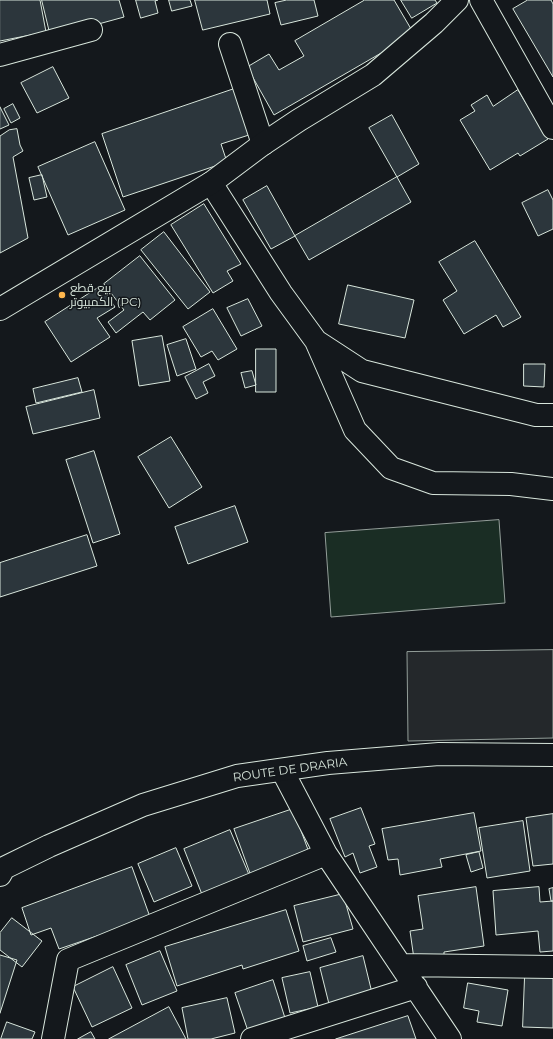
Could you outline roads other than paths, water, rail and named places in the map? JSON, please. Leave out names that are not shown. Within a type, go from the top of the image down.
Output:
[{"type":"street","points":[[0,309],[211,183],[263,144],[299,120],[373,75],[434,23],[457,0]]},
{"type":"street","points":[[482,0],[553,128]]},
{"type":"street","points":[[0,55],[91,30]]},
{"type":"street","points":[[230,44],[263,144]]},
{"type":"street","points":[[211,183],[281,293],[316,341],[354,430],[391,468],[433,483],[511,484],[553,489]]},
{"type":"street","points":[[316,341],[362,371],[536,415],[553,415]]},
{"type":"street","name":"ROUTE DE DRARIA","points":[[2,868],[49,846],[143,806],[237,776],[328,763],[439,754],[553,755]]},
{"type":"street","points":[[282,770],[326,854],[450,1039]]},
{"type":"street","points":[[53,1039],[68,960],[326,854]]},
{"type":"street","points":[[401,965],[553,967]]},
{"type":"street","points":[[252,1039],[416,987]]},
{"type":"place","name":"بيع قطع الكمبيوتر (PC)","points":[[62,295]]}]
